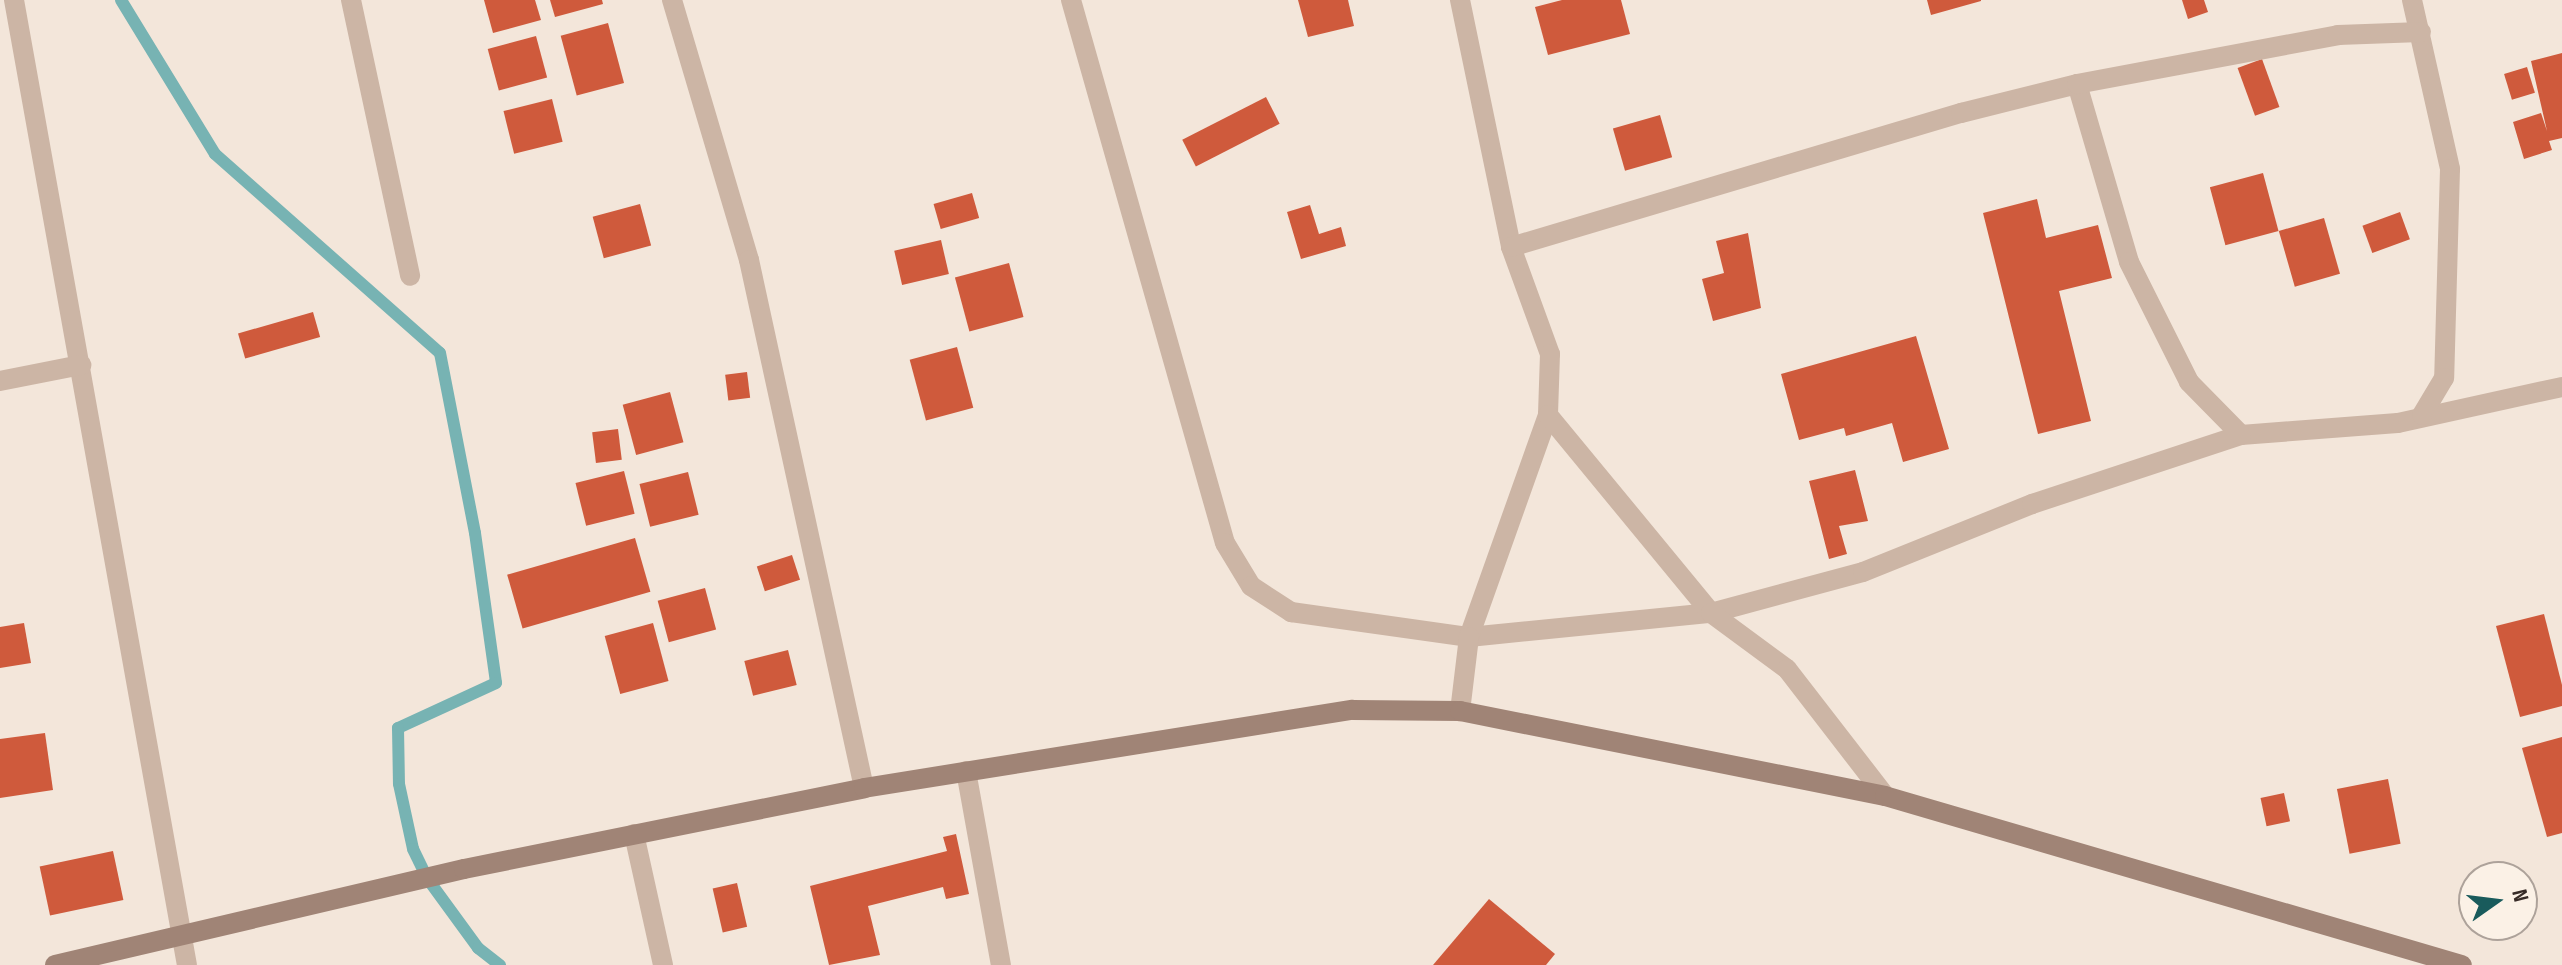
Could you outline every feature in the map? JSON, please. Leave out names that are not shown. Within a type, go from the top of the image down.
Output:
[{"type":"main road","points":[[55,965],[181,939],[464,869],[864,788],[1353,710],[1460,711],[1885,796],[2462,965]]},
{"type":"street","points":[[14,0],[187,965]]},
{"type":"street","points":[[351,0],[410,276]]},
{"type":"street","points":[[672,0],[749,260],[864,788]]},
{"type":"street","points":[[1071,0],[1225,543],[1251,586],[1291,612],[1469,637],[1711,613],[1863,572],[2032,504],[2241,435],[2398,423],[2422,415],[2562,387]]},
{"type":"street","points":[[1460,0],[1511,247],[1550,354],[1548,415],[1469,637],[1460,711]]},
{"type":"street","points":[[2412,0],[2450,169],[2444,378],[2422,415]]},
{"type":"street","points":[[1511,247],[1961,113],[2077,84],[2338,35],[2421,32]]},
{"type":"street","points":[[2077,84],[2129,262],[2189,382],[2241,435]]},
{"type":"street","points":[[0,381],[81,365]]},
{"type":"street","points":[[1548,415],[1610,497],[1711,613],[1787,669],[1885,796]]},
{"type":"street","points":[[966,771],[1001,965]]},
{"type":"street","points":[[634,834],[663,965]]},
{"type":"building","points":[[484,0],[535,0],[541,20],[493,33]]},
{"type":"building","points":[[550,0],[602,0],[603,4],[555,17]]},
{"type":"building","points":[[1298,0],[1348,0],[1354,26],[1308,37]]},
{"type":"building","points":[[1562,0],[1621,0],[1630,34],[1548,55],[1535,7]]},
{"type":"building","points":[[1927,0],[1981,0],[1981,1],[1931,15]]},
{"type":"building","points":[[2182,0],[2204,0],[2208,12],[2188,19]]},
{"type":"building","points":[[608,23],[624,83],[577,96],[561,36]]},
{"type":"building","points":[[536,36],[547,78],[499,90],[488,49]]},
{"type":"building","points":[[2562,53],[2562,138],[2549,141],[2552,150],[2524,159],[2513,122],[2541,113],[2547,131],[2531,61]]},
{"type":"building","points":[[2262,59],[2279,107],[2255,116],[2238,68]]},
{"type":"building","points":[[2527,67],[2535,93],[2512,100],[2504,74]]},
{"type":"building","points":[[1266,97],[1280,124],[1196,166],[1182,140]]},
{"type":"building","points":[[552,99],[563,142],[514,154],[503,111]]},
{"type":"building","points":[[1660,115],[1672,157],[1625,171],[1613,129]]},
{"type":"building","points":[[2263,173],[2279,231],[2225,245],[2210,187]]},
{"type":"building","points":[[972,193],[979,218],[941,229],[934,204]]},
{"type":"building","points":[[2037,199],[2046,238],[2098,225],[2112,278],[2059,291],[2091,421],[2038,434],[1983,213]]},
{"type":"building","points":[[640,204],[651,246],[604,258],[593,217]]},
{"type":"building","points":[[1310,205],[1319,234],[1341,227],[1346,246],[1301,259],[1287,212]]},
{"type":"building","points":[[2400,212],[2410,239],[2372,253],[2362,226]]},
{"type":"building","points":[[2324,218],[2340,274],[2295,287],[2279,231]]},
{"type":"building","points":[[1748,233],[1761,308],[1713,321],[1702,279],[1724,273],[1716,241]]},
{"type":"building","points":[[941,240],[949,274],[902,285],[894,251]]},
{"type":"building","points":[[1009,263],[1023,317],[969,332],[955,277]]},
{"type":"building","points":[[313,312],[320,337],[245,358],[238,333]]},
{"type":"building","points":[[1916,336],[1949,449],[1903,462],[1892,423],[1846,436],[1844,428],[1799,440],[1781,374]]},
{"type":"building","points":[[957,347],[973,408],[926,421],[910,360]]},
{"type":"building","points":[[747,372],[750,398],[728,400],[725,375]]},
{"type":"building","points":[[670,392],[683,442],[636,455],[623,405]]},
{"type":"building","points":[[618,429],[622,460],[596,463],[592,432]]},
{"type":"building","points":[[1855,470],[1868,521],[1839,526],[1847,554],[1829,559],[1809,481]]},
{"type":"building","points":[[624,471],[635,514],[586,526],[575,483]]},
{"type":"building","points":[[688,472],[699,515],[650,527],[639,484]]},
{"type":"building","points":[[635,538],[650,592],[523,628],[507,575]]},
{"type":"building","points":[[792,555],[800,580],[765,591],[757,566]]},
{"type":"building","points":[[705,588],[716,630],[669,642],[658,601]]},
{"type":"building","points":[[2544,614],[2562,685],[2562,706],[2520,717],[2496,626]]},
{"type":"building","points":[[24,623],[31,663],[0,668],[0,627]]},
{"type":"building","points":[[653,623],[669,681],[620,694],[605,636]]},
{"type":"building","points":[[788,650],[797,685],[753,696],[744,661]]},
{"type":"building","points":[[45,733],[53,790],[0,798],[0,739]]},
{"type":"building","points":[[2562,737],[2562,833],[2547,837],[2522,748]]},
{"type":"building","points":[[2388,779],[2401,844],[2350,854],[2337,789]]},
{"type":"building","points":[[2284,793],[2290,821],[2267,826],[2261,798]]},
{"type":"building","points":[[956,834],[969,894],[946,899],[943,887],[868,906],[880,955],[829,965],[810,886],[947,851],[943,837]]},
{"type":"building","points":[[113,851],[123,900],[50,916],[40,867]]},
{"type":"building","points":[[737,883],[747,927],[723,932],[713,889]]},
{"type":"building","points":[[1489,899],[1555,954],[1546,965],[1433,965]]},
{"type":"waterway","points":[[121,0],[215,154],[440,353],[475,533],[496,683],[398,728],[399,784],[413,849],[427,878],[478,948],[500,965]]}]
